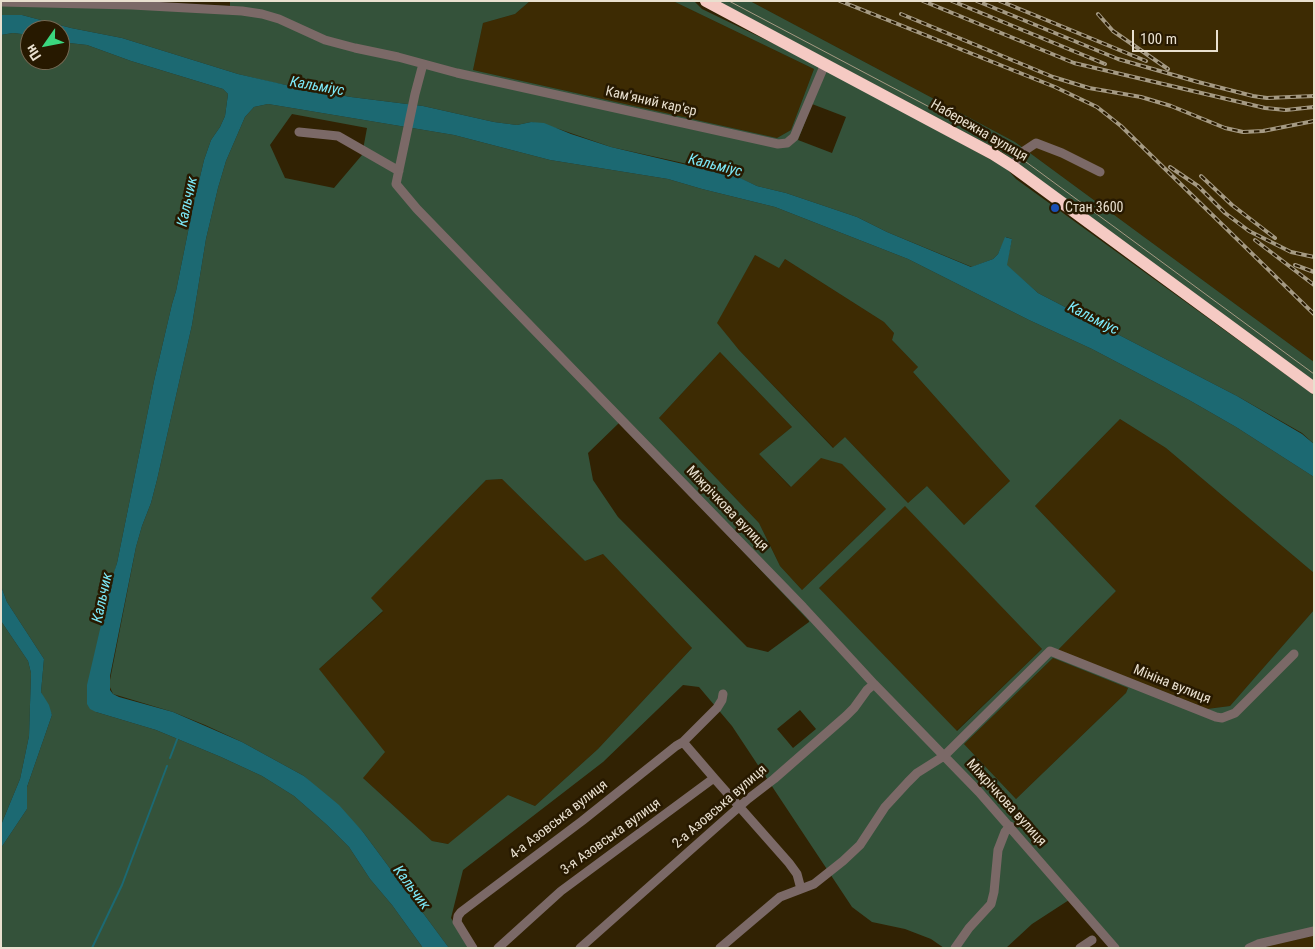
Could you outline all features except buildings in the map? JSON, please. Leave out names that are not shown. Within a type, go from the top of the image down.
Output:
[{"type":"highway","name":"Набережна вулиця","points":[[706,1],[960,135],[1012,166],[1314,388]]},
{"type":"street","points":[[1,2],[242,10],[279,19],[325,40],[423,64],[399,170],[338,136],[299,132]]},
{"type":"street","name":"Кам'яний кар'єр","points":[[423,64],[782,144],[791,141],[796,133],[825,64]]},
{"type":"street","points":[[1012,166],[1024,151],[1036,143],[1062,153],[1100,172]]},
{"type":"street","name":"Міжрічкова вулиця","points":[[399,170],[396,184],[417,209],[803,607],[944,756],[1010,826],[1113,946]]},
{"type":"street","name":"Мініна вулиця","points":[[944,756],[1050,651],[1222,718],[1235,713],[1294,654]]},
{"type":"street","name":"2-а Азовська вулиця","points":[[580,948],[846,716],[874,684]]},
{"type":"street","name":"4-а Азовська вулиця","points":[[473,948],[457,922],[461,912],[683,742],[717,708],[723,694]]},
{"type":"street","points":[[683,742],[789,862],[801,888]]},
{"type":"street","points":[[720,948],[771,903],[822,878],[848,856],[860,844],[895,795],[917,773],[944,756]]},
{"type":"street","name":"3-я Азовська вулиця","points":[[498,948],[561,891],[714,778]]},
{"type":"street","points":[[955,948],[969,928],[991,904],[998,850],[1004,832],[1010,826]]},
{"type":"street","points":[[1249,948],[1258,944],[1314,931]]},
{"type":"street","points":[[1080,948],[1092,940]]},
{"type":"shaded area","points":[[530,1],[673,1],[814,69],[791,130],[777,138],[473,70],[483,23],[515,14]]},
{"type":"shaded area","points":[[750,1],[1314,1],[1314,362],[1015,142]]},
{"type":"shaded area","points":[[755,255],[779,267],[785,259],[884,322],[894,333],[892,340],[918,367],[913,372],[1010,481],[964,525],[927,486],[908,503],[845,437],[834,448],[739,350],[716,323]]},
{"type":"shaded area","points":[[720,352],[792,427],[759,454],[790,487],[821,457],[842,464],[886,509],[802,590],[780,566],[759,523],[659,418]]},
{"type":"shaded area","points":[[1120,419],[1166,448],[1314,573],[1314,610],[1230,706],[1207,709],[1058,650],[1116,591],[1035,506]]},
{"type":"shaded area","points":[[502,479],[585,561],[603,554],[692,648],[598,749],[535,806],[508,795],[449,844],[432,841],[363,778],[319,669],[383,612],[370,598],[486,480]]},
{"type":"shaded area","points":[[905,505],[1042,649],[956,731],[819,588]]},
{"type":"shaded area","points":[[1053,658],[1128,688],[1126,693],[1016,799],[964,744]]},
{"type":"shaded area","points":[[1314,935],[1314,948],[1260,948]]},
{"type":"green space","points":[[1,1],[230,6],[230,1],[530,1],[515,14],[483,23],[473,70],[777,138],[791,130],[814,69],[673,1],[694,1],[702,9],[824,68],[1006,168],[1016,179],[1314,395],[1314,444],[1302,433],[1237,396],[1038,293],[1006,265],[1012,239],[1006,237],[998,254],[993,259],[972,267],[887,232],[857,217],[786,193],[757,186],[728,173],[611,147],[559,129],[531,122],[517,125],[494,122],[423,106],[351,97],[275,83],[238,74],[122,38],[70,28],[70,20],[41,20],[22,15],[1,15]],"holes":[[[812,104],[846,117],[832,153],[798,140]]]},
{"type":"green space","points":[[717,1],[750,1],[1015,142],[1314,362],[1314,381],[1002,152]]},
{"type":"green space","points":[[20,34],[20,70],[70,70],[70,43],[87,45],[131,61],[223,89],[228,94],[225,116],[211,140],[204,160],[176,291],[154,381],[117,563],[103,612],[96,712],[156,730],[221,757],[262,776],[294,796],[349,847],[370,879],[392,905],[423,948],[1,948],[1,848],[27,809],[27,787],[52,715],[41,692],[44,659],[7,602],[1,586],[1,35]]},
{"type":"green space","points":[[268,104],[454,135],[550,160],[668,179],[775,207],[908,259],[1029,320],[1092,349],[1236,427],[1314,477],[1314,573],[1166,448],[1120,419],[1035,506],[1116,591],[1058,650],[1207,709],[1230,706],[1314,610],[1314,935],[1260,948],[1111,948],[1069,900],[1032,924],[1006,948],[944,948],[931,939],[905,929],[872,922],[852,907],[732,726],[699,687],[683,685],[603,762],[463,870],[451,918],[470,948],[449,948],[363,832],[304,776],[242,742],[205,725],[173,712],[113,694],[109,685],[136,547],[157,480],[192,325],[206,239],[218,188],[226,161],[245,117],[254,107]],"holes":[[[292,114],[367,128],[362,155],[334,188],[285,178],[270,145]],[[755,255],[779,268],[785,259],[884,322],[894,333],[892,340],[918,367],[913,372],[1010,481],[964,525],[927,486],[908,503],[845,437],[833,448],[739,350],[717,323]],[[720,352],[792,427],[759,454],[791,487],[821,458],[842,464],[886,509],[802,590],[780,566],[759,523],[659,418]],[[620,422],[809,622],[768,652],[747,647],[618,517],[593,480],[588,453]],[[502,479],[585,561],[603,554],[692,648],[598,749],[535,806],[508,795],[448,844],[432,841],[363,778],[385,752],[319,669],[383,611],[371,598],[486,480]],[[905,506],[1042,649],[957,731],[819,588]],[[1053,658],[1128,688],[1126,693],[1016,799],[964,744]],[[800,710],[816,729],[793,748],[777,729]]]},
{"type":"green space","points":[[1,621],[28,661],[31,673],[29,736],[20,779],[1,825]]},
{"type":"water","points":[[1,15],[22,15],[41,20],[20,20],[20,34],[1,35]]},
{"type":"water","points":[[70,28],[122,38],[238,74],[299,88],[423,106],[494,122],[517,125],[531,122],[544,123],[611,147],[738,177],[757,186],[786,193],[857,217],[887,232],[971,267],[993,259],[998,254],[1005,237],[1012,239],[1007,265],[1038,293],[1237,396],[1302,434],[1314,444],[1314,477],[1236,427],[1092,349],[1029,320],[908,259],[775,207],[668,179],[550,160],[454,135],[268,104],[254,107],[245,117],[226,161],[218,188],[206,239],[192,325],[157,480],[136,547],[110,676],[110,690],[119,697],[173,712],[242,742],[304,776],[339,805],[363,832],[449,948],[423,948],[392,905],[370,879],[349,847],[294,796],[262,776],[221,757],[156,730],[96,712],[90,709],[87,704],[87,685],[117,563],[154,381],[176,291],[194,202],[211,140],[225,116],[228,94],[223,89],[131,61],[87,45],[70,43]]},
{"type":"water","points":[[1,586],[7,602],[44,659],[41,692],[49,705],[52,715],[27,787],[27,809],[1,848],[1,825],[20,779],[29,736],[31,673],[28,661],[1,621]]},
{"type":"waterway","points":[[170,758],[178,737]]},
{"type":"waterway","points":[[92,948],[122,885],[167,766]]},
{"type":"tram line","points":[[729,1],[1007,148],[1314,374]]},
{"type":"railway","points":[[840,1],[1055,87],[1097,107],[1121,126],[1314,314]]},
{"type":"railway","points":[[923,1],[1074,63],[1265,108],[1286,110],[1314,107]]},
{"type":"railway","points":[[952,1],[1105,64]]},
{"type":"railway","points":[[977,1],[1118,59],[1198,82],[1267,98],[1314,96]]},
{"type":"railway","points":[[1000,1],[1146,61]]},
{"type":"railway","points":[[901,14],[1053,77],[1089,88],[1141,97],[1171,106],[1225,128],[1243,132],[1263,131],[1314,121]]},
{"type":"railway","points":[[1098,14],[1113,31],[1168,69]]},
{"type":"railway","points":[[1170,167],[1198,186],[1225,213],[1249,231],[1291,252],[1314,257]]},
{"type":"railway","points":[[1201,176],[1232,205],[1275,238]]},
{"type":"railway","points":[[1255,240],[1314,285]]},
{"type":"railway","points":[[1295,265],[1314,272]]},
{"type":"place","name":"Стан 3600","points":[[1055,208]]},
{"type":"water label","name":"Кальміус","points":[[317,87]]},
{"type":"water label","name":"Кальміус","points":[[715,166]]},
{"type":"water label","name":"Кальчик","points":[[188,202]]},
{"type":"water label","name":"Кальміус","points":[[1093,319]]},
{"type":"water label","name":"Кальчик","points":[[103,598]]},
{"type":"water label","name":"Кальчик","points":[[411,888]]}]
